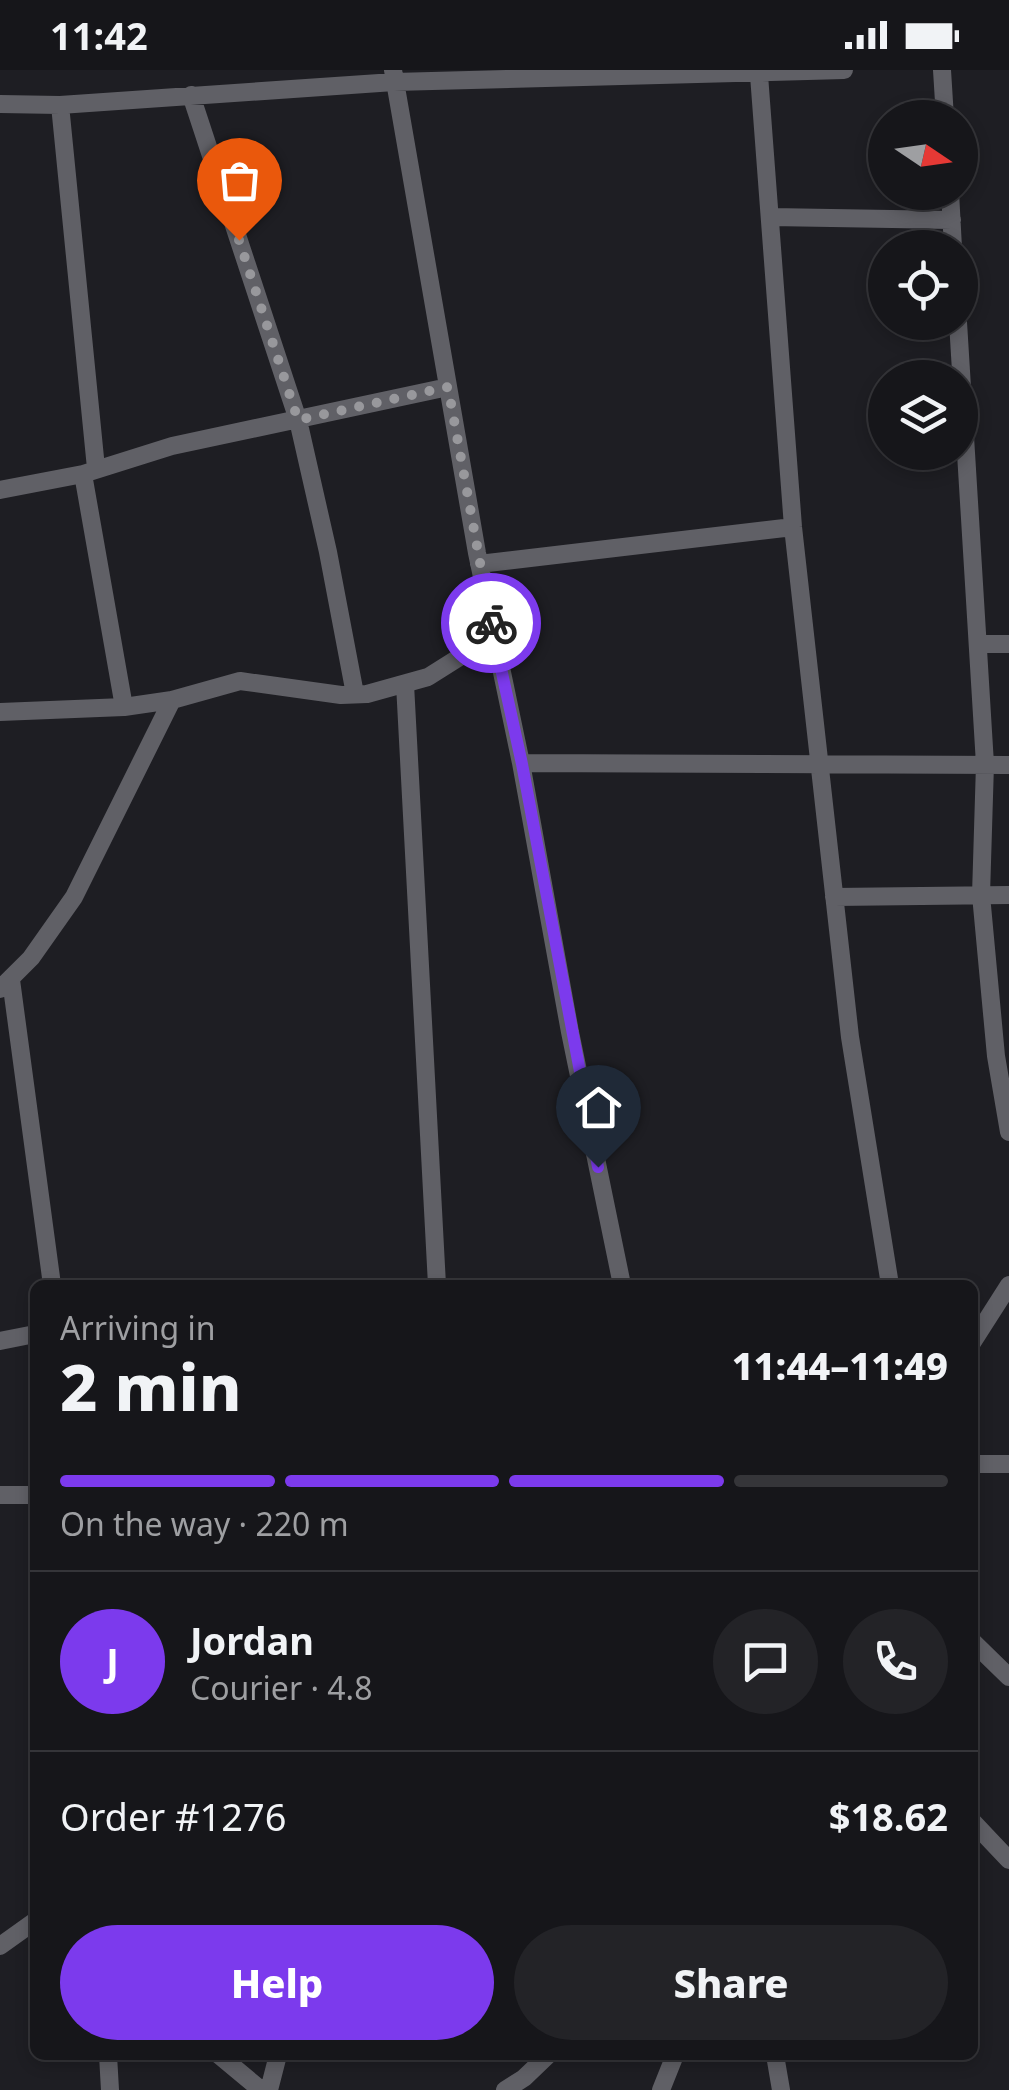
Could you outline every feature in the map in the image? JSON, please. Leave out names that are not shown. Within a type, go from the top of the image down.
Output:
[{"type":"street","points":[[0,104],[191,95],[393,76],[759,75],[844,70]]},
{"type":"street","points":[[942,70],[944,100]]},
{"type":"street","points":[[759,75],[793,526],[818,763],[850,1037],[889,1280]]},
{"type":"street","points":[[393,76],[479,564],[522,764],[620,1277]]},
{"type":"street","points":[[191,95],[298,420],[355,694]]},
{"type":"street","points":[[60,104],[90,471],[124,708]]},
{"type":"street","points":[[951,210],[952,230]]},
{"type":"street","points":[[771,217],[952,220]]},
{"type":"street","points":[[959,340],[985,764],[982,896],[996,1056],[1009,1132]]},
{"type":"street","points":[[0,490],[90,471],[172,446],[448,387]]},
{"type":"street","points":[[479,564],[793,526]]},
{"type":"street","points":[[0,712],[124,708],[172,700],[240,681],[355,694],[428,677],[493,636]]},
{"type":"street","points":[[978,644],[1009,644]]},
{"type":"street","points":[[405,684],[437,1280]]},
{"type":"street","points":[[51,1280],[5,984],[48,936],[74,897],[172,700]]},
{"type":"street","points":[[522,764],[1009,765]]},
{"type":"street","points":[[834,898],[1009,895]]},
{"type":"street","points":[[978,1333],[1009,1285]]},
{"type":"street","points":[[0,1341],[30,1335]]},
{"type":"street","points":[[978,1464],[1009,1464]]},
{"type":"street","points":[[0,1495],[30,1495]]},
{"type":"street","points":[[978,1647],[1009,1678]]},
{"type":"street","points":[[978,1827],[1009,1860]]},
{"type":"street","points":[[0,1946],[30,1925]]},
{"type":"street","points":[[108,2060],[110,2090]]},
{"type":"street","points":[[225,2060],[261,2090]]},
{"type":"street","points":[[269,2090],[277,2060]]},
{"type":"street","points":[[505,2090],[543,2060]]},
{"type":"street","points":[[661,2090],[673,2060]]},
{"type":"street","points":[[775,2060],[781,2090]]},
{"type":"way so far","points":[[239,240],[298,420],[448,387],[491,623]]},
{"type":"route","points":[[491,623],[522,764],[598,1167]]}]
